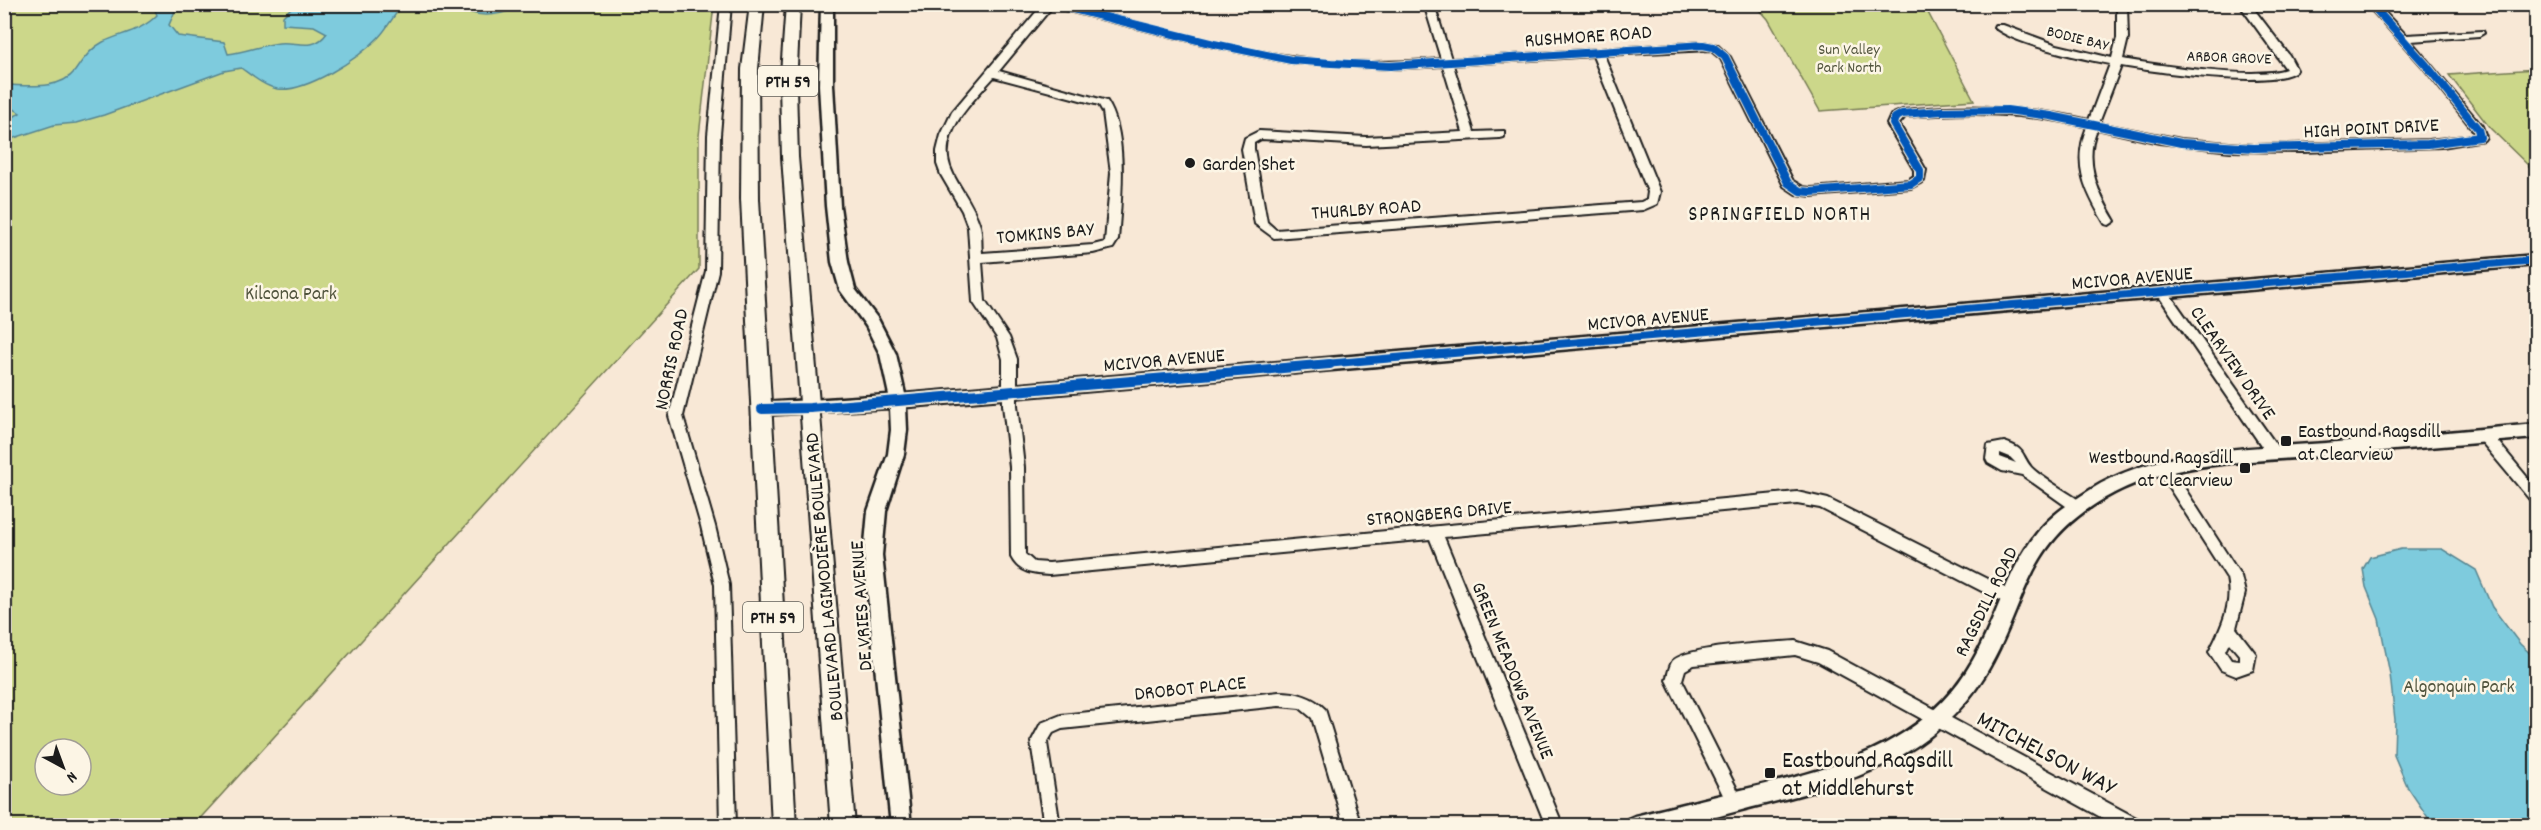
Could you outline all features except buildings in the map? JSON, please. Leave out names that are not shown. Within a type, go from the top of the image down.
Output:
[{"type":"main road","name":"PTH 59","points":[[757,4],[750,69],[749,147],[784,825]]},
{"type":"main road","name":"BOULEVARD LAGIMODIÈRE BOULEVARD","points":[[793,4],[788,119],[843,825]]},
{"type":"street","name":"NORRIS ROAD","points":[[726,4],[714,135],[712,271],[676,416],[708,525],[722,585],[728,825]]},
{"type":"street","name":"DE VRIES AVENUE","points":[[827,4],[826,86],[833,206],[840,262],[848,290],[872,323],[888,354],[898,401],[899,430],[896,454],[877,511],[873,555],[901,825]]},
{"type":"street","name":"RUSHMORE ROAD","points":[[1051,4],[1214,44],[1291,60],[1390,66],[1703,45],[1720,51],[1725,57],[1788,183],[1800,191],[1911,184],[1920,178],[1920,170],[1893,124],[1893,119],[1902,114],[1965,109],[2006,110],[2093,126]]},
{"type":"street","points":[[977,258],[971,218],[945,174],[943,153],[947,131],[956,115],[1051,4]]},
{"type":"street","points":[[1429,4],[1445,63],[1470,137]]},
{"type":"street","points":[[2109,221],[2092,188],[2086,163],[2087,139],[2122,49],[2125,26],[2122,4]]},
{"type":"street","name":"ARBOR GROVE","points":[[2117,62],[2164,69],[2248,75],[2286,74],[2292,70],[2285,57],[2244,4]]},
{"type":"street","name":"HIGH POINT DRIVE","points":[[2093,126],[2181,143],[2276,151],[2425,144],[2480,137],[2477,128],[2405,38],[2371,4]]},
{"type":"street","name":"BODIE BAY","points":[[1999,27],[2026,40],[2117,62]]},
{"type":"street","points":[[2405,38],[2479,33]]},
{"type":"street","name":"THURLBY ROAD","points":[[1500,134],[1366,141],[1259,135],[1250,141],[1248,149],[1261,224],[1274,234],[1643,206],[1653,201],[1654,192],[1597,52]]},
{"type":"street","name":"TOMKINS BAY","points":[[977,258],[1093,249],[1109,245],[1112,235],[1117,172],[1109,112],[1104,104],[993,73]]},
{"type":"street","name":"STRONGBERG DRIVE","points":[[977,258],[979,302],[1003,337],[1010,359],[1011,431],[1017,467],[1018,557],[1031,568],[1061,568],[1797,498],[1823,503],[2012,599]]},
{"type":"street","name":"MCIVOR AVENUE","points":[[762,409],[810,408],[898,401],[2536,260]]},
{"type":"street","name":"CLEARVIEW DRIVE","points":[[2162,292],[2274,453]]},
{"type":"street","name":"RAGSDILL ROAD","points":[[1635,825],[1829,779],[1889,755],[1938,720],[1979,668],[2036,547],[2061,520],[2078,507],[2128,478],[2164,468],[2274,453],[2536,431]]},
{"type":"street","points":[[2485,436],[2536,497]]},
{"type":"street","points":[[2164,468],[2234,576],[2238,593],[2228,630]]},
{"type":"street","points":[[2024,469],[2078,507]]},
{"type":"street","name":"GREEN MEADOWS AVENUE","points":[[1434,531],[1555,825]]},
{"type":"street","name":"MITCHELSON WAY","points":[[1736,801],[1674,680],[1678,666],[1692,658],[1795,648],[1822,656],[2134,825]]},
{"type":"street","name":"DROBOT PLACE","points":[[1052,825],[1039,742],[1047,728],[1061,722],[1279,699],[1297,699],[1309,703],[1319,714],[1353,825]]},
{"type":"green space","name":"Kilcona Park","points":[[5,5],[714,5],[699,136],[699,269],[194,825],[5,826]]},
{"type":"green space","name":"Sun Valley Park North","points":[[1760,5],[1924,5],[1974,100],[1820,111],[1768,19],[1760,10]]},
{"type":"green space","points":[[2536,69],[2536,173],[2490,128],[2449,75]]},
{"type":"water","points":[[153,5],[187,5],[175,11],[169,25],[178,36],[224,42],[228,54],[279,43],[311,44],[322,39],[327,33],[314,26],[283,24],[283,16],[294,5],[403,5],[382,34],[358,55],[317,80],[302,86],[277,89],[263,83],[241,68],[224,71],[104,115],[76,123],[54,125],[5,141],[5,122],[20,113],[14,109],[5,108],[5,85],[32,86],[60,82],[75,71],[87,55],[99,45],[151,20],[157,15]]},
{"type":"water","points":[[455,5],[522,5],[505,12],[479,15]]},
{"type":"water","name":"Algonquin Park","points":[[2401,549],[2442,549],[2476,570],[2492,607],[2520,644],[2536,659],[2536,825],[2433,825],[2408,788],[2394,755],[2395,720],[2390,674],[2379,619],[2366,587],[2363,569],[2370,557]]},
{"type":"cycle path","points":[[1053,4],[1214,44],[1291,60],[1331,63],[1390,66],[1703,45],[1713,47],[1725,57],[1788,183],[1800,191],[1811,192],[1911,184],[1920,178],[1920,170],[1893,124],[1895,118],[1902,114],[1981,109],[2029,112],[2181,143],[2230,148],[2428,144],[2480,137],[2478,129],[2439,81],[2371,4]]},
{"type":"cycle path","points":[[762,409],[810,408],[898,401],[2536,260]]},
{"type":"place","name":"Garden Shet","points":[[1190,163]]},
{"type":"place","name":"Eastbound Ragsdill at Clearview","points":[[2286,441]]},
{"type":"place","name":"Westbound Ragsdill at Clearview","points":[[2245,468]]},
{"type":"place","name":"Eastbound Ragsdill at Middlehurst","points":[[1770,773]]},
{"type":"district","name":"SPRINGFIELD NORTH","points":[[1780,213]]}]
